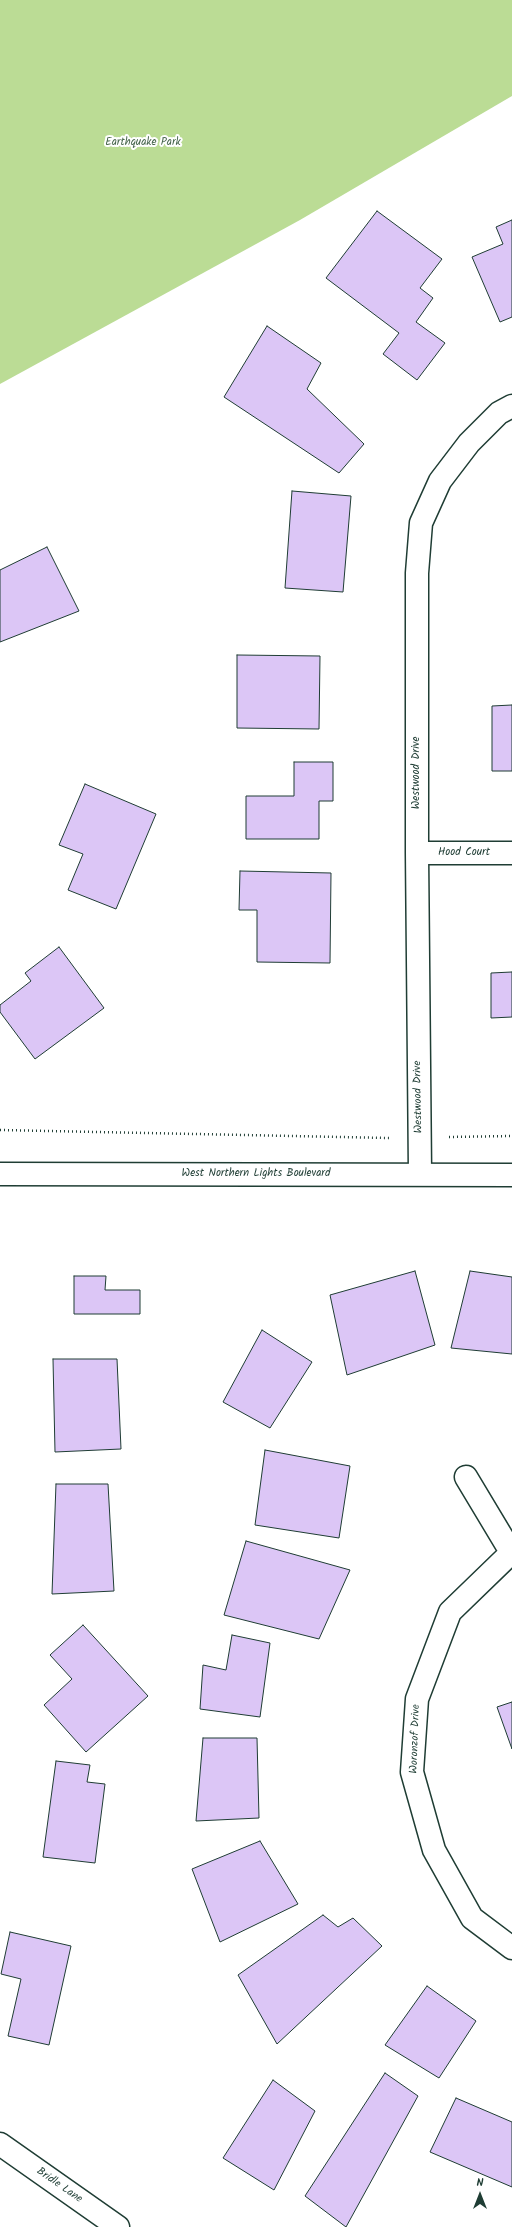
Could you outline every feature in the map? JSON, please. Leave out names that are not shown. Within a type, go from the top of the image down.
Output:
[{"type":"street","name":"Westwood Drive","points":[[420,1173],[417,853],[417,572],[421,523],[440,481],[464,450],[499,413],[512,406]]},
{"type":"street","name":"Hood Court","points":[[417,853],[512,853]]},
{"type":"street","name":"West Northern Lights Boulevard","points":[[0,1174],[420,1173],[512,1175]]},
{"type":"street","name":"Woronzof Drive","points":[[466,1477],[511,1552],[450,1612],[417,1699],[412,1772],[434,1850],[472,1918],[512,1948]]},
{"type":"street","name":"Bridle Lane","points":[[0,2144],[118,2227]]},
{"type":"path","points":[[0,1130],[419,1139],[512,1136]]},
{"type":"green space","name":"Earthquake Park","points":[[0,0],[512,0],[512,96],[300,220],[0,384]]},
{"type":"building","points":[[377,211],[442,259],[420,288],[433,298],[416,322],[445,343],[417,380],[383,354],[399,333],[326,278]]},
{"type":"building","points":[[512,220],[512,317],[500,322],[472,257],[503,244],[496,227]]},
{"type":"building","points":[[267,326],[321,363],[307,389],[364,444],[339,473],[224,397]]},
{"type":"building","points":[[292,491],[351,496],[343,592],[285,588]]},
{"type":"building","points":[[47,547],[79,611],[0,642],[0,570]]},
{"type":"building","points":[[237,655],[320,656],[319,729],[237,728]]},
{"type":"building","points":[[512,705],[512,771],[492,771],[492,706]]},
{"type":"building","points":[[294,762],[333,762],[333,801],[319,801],[319,839],[246,839],[246,796],[294,796]]},
{"type":"building","points":[[85,784],[156,814],[116,909],[68,890],[83,854],[59,845]]},
{"type":"building","points":[[240,871],[331,873],[330,963],[257,962],[257,910],[239,910]]},
{"type":"building","points":[[59,947],[104,1008],[35,1059],[0,1012],[0,1005],[31,981],[25,973]]},
{"type":"building","points":[[512,972],[512,1017],[491,1018],[491,973]]},
{"type":"building","points":[[415,1271],[435,1345],[347,1375],[330,1295]]},
{"type":"building","points":[[470,1271],[512,1277],[512,1354],[451,1348]]},
{"type":"building","points":[[74,1276],[106,1276],[105,1290],[140,1290],[140,1314],[74,1314]]},
{"type":"building","points":[[262,1330],[312,1362],[270,1428],[223,1402]]},
{"type":"building","points":[[53,1359],[117,1359],[121,1449],[55,1452]]},
{"type":"building","points":[[265,1450],[350,1466],[339,1538],[255,1525]]},
{"type":"building","points":[[56,1484],[108,1484],[114,1591],[52,1594]]},
{"type":"building","points":[[246,1541],[350,1570],[319,1639],[224,1615]]},
{"type":"building","points":[[83,1625],[148,1696],[86,1752],[44,1705],[72,1679],[50,1655]]},
{"type":"building","points":[[232,1635],[270,1643],[260,1717],[200,1709],[203,1665],[226,1670]]},
{"type":"building","points":[[512,1702],[512,1749],[497,1707]]},
{"type":"building","points":[[203,1738],[257,1738],[259,1818],[196,1821]]},
{"type":"building","points":[[56,1761],[90,1765],[87,1782],[105,1784],[95,1863],[43,1857]]},
{"type":"building","points":[[260,1841],[298,1904],[220,1942],[192,1869]]},
{"type":"building","points":[[323,1915],[338,1927],[353,1918],[382,1946],[277,2044],[238,1975]]},
{"type":"building","points":[[10,1932],[71,1946],[49,2045],[8,2036],[21,1979],[1,1974]]},
{"type":"building","points":[[427,1986],[476,2021],[439,2078],[385,2045]]},
{"type":"building","points":[[385,2073],[418,2096],[346,2227],[305,2196]]},
{"type":"building","points":[[273,2080],[315,2111],[274,2190],[223,2158]]},
{"type":"building","points":[[456,2098],[512,2122],[512,2187],[430,2152]]}]
